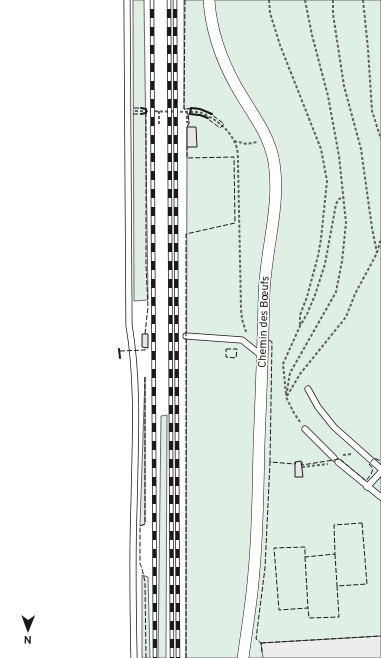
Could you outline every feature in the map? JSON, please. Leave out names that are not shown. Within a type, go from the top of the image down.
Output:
[{"type":"street","name":"Chemin des Bœufs","points":[[209,0],[214,35],[220,51],[237,87],[267,140],[274,163],[275,189],[272,229],[264,288],[263,352],[254,572],[243,658]]},
{"type":"lane","points":[[127,0],[129,325],[134,350],[136,435],[132,559],[134,658]]},
{"type":"lane","points":[[186,336],[242,340],[263,352]]},
{"type":"lane","points":[[308,389],[318,406],[334,427],[381,471],[367,487]]},
{"type":"lane","points":[[305,429],[334,459],[381,497]]},
{"type":"path","points":[[269,0],[270,13],[280,45],[321,149],[327,181],[318,256],[307,297],[300,315],[300,326]]},
{"type":"path","points":[[286,397],[290,373],[336,292],[342,261],[346,223],[344,197],[328,96],[312,36],[305,0]]},
{"type":"path","points":[[333,0],[333,14],[344,86],[361,149],[377,253]]},
{"type":"path","points":[[363,0],[372,111],[381,138]]},
{"type":"path","points":[[143,111],[200,112],[222,126],[234,141],[238,163],[242,319],[249,337],[263,352]]},
{"type":"path","points":[[159,111],[159,124]]},
{"type":"path","points":[[187,111],[187,123]]},
{"type":"path","points":[[234,141],[247,144],[267,140]]},
{"type":"path","points":[[305,429],[294,413],[286,397],[283,364],[316,295],[325,264],[336,204],[339,199],[344,197]]},
{"type":"path","points":[[286,397],[300,374],[346,317],[355,294],[377,253],[381,238]]},
{"type":"path","points":[[302,467],[363,453]]},
{"type":"green space","points":[[133,0],[144,0],[148,300],[134,301]]},
{"type":"green space","points":[[184,0],[381,0],[381,658],[186,658],[187,127],[189,123],[188,114],[190,113],[191,109],[184,109]]},
{"type":"green space","points":[[145,377],[145,524],[140,526]]},
{"type":"green space","points":[[167,415],[166,658],[158,658],[161,416]]},
{"type":"green space","points":[[142,575],[148,577],[150,658],[142,658]]},
{"type":"shaded area","points":[[381,636],[381,658],[263,658],[261,643]]},
{"type":"building","points":[[187,127],[196,127],[197,147],[187,147]]},
{"type":"building","points":[[142,334],[148,334],[148,348],[142,347]]},
{"type":"building","points":[[301,461],[303,477],[295,477],[295,462]]},
{"type":"railway","points":[[152,0],[155,658]]},
{"type":"railway","points":[[169,0],[172,658]]},
{"type":"railway","points":[[175,0],[178,658]]},
{"type":"fence","points":[[185,0],[184,109],[194,108],[202,110],[224,124],[220,128],[204,116],[188,114],[189,123],[187,127]]},
{"type":"fence","points":[[134,108],[141,108]]},
{"type":"fence","points":[[145,334],[148,307],[146,265],[146,113]]},
{"type":"fence","points":[[133,114],[141,114]]},
{"type":"fence","points":[[186,658],[186,234],[235,223],[234,157],[187,158],[187,147]]},
{"type":"fence","points":[[269,340],[272,342],[270,462]]},
{"type":"fence","points":[[120,351],[145,350],[145,347]]},
{"type":"fence","points":[[226,349],[237,349],[236,358],[226,357],[226,349]]},
{"type":"fence","points":[[145,377],[145,524],[140,526],[140,564],[145,583],[146,658]]},
{"type":"fence","points":[[302,462],[302,465],[340,459],[366,481],[373,469],[369,464],[374,458],[381,461]]},
{"type":"fence","points":[[262,652],[261,643],[256,639],[265,568],[270,462],[295,464],[296,462]]},
{"type":"fence","points":[[362,523],[367,584],[337,586],[339,617],[309,618],[308,608],[279,610],[274,548],[305,547],[305,557],[335,554],[334,525],[362,523]]},
{"type":"fence","points":[[335,554],[337,586]]},
{"type":"fence","points":[[305,557],[308,608]]},
{"type":"fence","points":[[261,643],[381,636]]},
{"type":"wall","points":[[141,108],[146,109],[146,113],[141,114]]},
{"type":"wall","points":[[208,118],[190,114],[191,108],[200,109],[212,114]]},
{"type":"wall","points":[[119,349],[120,358]]}]
